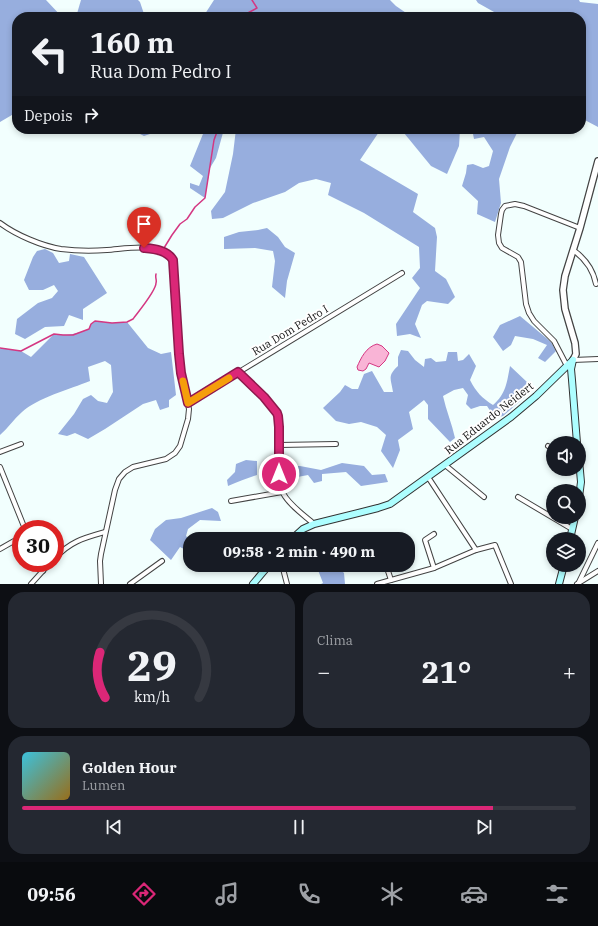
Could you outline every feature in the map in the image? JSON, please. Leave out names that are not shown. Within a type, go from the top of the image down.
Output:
[{"type":"main road","name":"Rua Eduardo Neidert","points":[[300,532],[314,524],[385,506],[396,500],[523,407],[574,360]]},
{"type":"main road","points":[[574,360],[572,380],[576,436]]},
{"type":"main road","points":[[571,532],[573,524]]},
{"type":"main road","points":[[253,584],[263,572]]},
{"type":"main road","points":[[559,584],[562,572]]},
{"type":"street","points":[[598,160],[564,283],[563,296],[564,309],[575,343],[576,354],[574,360],[598,359]]},
{"type":"street","points":[[567,366],[554,341],[534,321],[529,313],[526,304],[520,259],[504,250],[500,246],[498,239],[502,210],[505,206],[515,204],[524,206],[580,228]]},
{"type":"street","points":[[0,223],[7,229],[34,242],[60,249],[83,251],[144,248],[163,252],[173,260],[179,359],[188,403],[188,419],[180,446],[175,453],[166,459],[133,467],[125,472],[119,479],[105,532],[100,561],[101,584]]},
{"type":"street","points":[[573,250],[587,262],[596,284]]},
{"type":"street","name":"Rua Dom Pedro I","points":[[188,403],[402,273]]},
{"type":"street","points":[[238,372],[264,397],[277,413],[279,422],[280,480],[282,492],[292,504],[314,524]]},
{"type":"street","points":[[0,452],[21,444]]},
{"type":"street","points":[[279,445],[336,444]]},
{"type":"street","points":[[445,465],[484,497]]},
{"type":"street","points":[[0,467],[21,520]]},
{"type":"street","points":[[428,477],[476,550]]},
{"type":"street","points":[[230,501],[282,492]]},
{"type":"street","points":[[518,497],[572,529]]},
{"type":"street","points":[[64,549],[76,541],[105,532]]},
{"type":"street","points":[[434,534],[425,540],[434,568]]},
{"type":"street","points":[[0,549],[12,542]]},
{"type":"street","points":[[578,583],[598,543]]},
{"type":"street","points":[[377,584],[434,568],[476,550],[495,545],[511,584]]},
{"type":"street","points":[[130,584],[162,561]]},
{"type":"street","points":[[578,583],[598,571]]},
{"type":"street","points":[[31,584],[42,572]]},
{"type":"street","points":[[284,572],[287,584]]},
{"type":"street","points":[[388,572],[391,580]]},
{"type":"shaded area","points":[[0,0],[46,0],[57,12],[12,12],[12,115],[0,122]]},
{"type":"shaded area","points":[[81,0],[138,0],[143,12],[77,12]]},
{"type":"shaded area","points":[[214,0],[390,0],[405,12],[206,12]]},
{"type":"shaded area","points":[[476,0],[579,0],[580,2],[598,4],[598,127],[586,121],[586,12],[494,12],[478,3]]},
{"type":"shaded area","points":[[203,134],[223,134],[216,158],[210,168],[205,198],[190,188],[190,183],[199,186],[203,176],[190,166]]},
{"type":"shaded area","points":[[235,134],[378,134],[360,160],[418,194],[413,212],[435,228],[437,237],[435,271],[446,279],[455,297],[448,304],[427,301],[422,305],[415,324],[421,338],[410,334],[397,336],[396,324],[420,288],[412,278],[420,268],[419,247],[364,213],[328,195],[331,183],[316,179],[299,183],[285,192],[253,203],[223,218],[212,219],[211,211],[225,192]]},
{"type":"shaded area","points":[[405,134],[460,134],[459,146],[447,174],[431,166]]},
{"type":"shaded area","points":[[473,134],[516,134],[510,147],[499,179],[501,203],[495,222],[477,214],[478,201],[462,186],[467,165],[473,164],[483,168],[489,166],[493,151],[484,137],[474,139]]},
{"type":"shaded area","points":[[267,228],[278,237],[285,247],[295,253],[287,281],[285,298],[272,287],[275,261],[273,251],[255,248],[224,249],[224,237],[239,232]]},
{"type":"shaded area","points":[[45,249],[53,253],[59,263],[69,261],[70,254],[84,257],[107,293],[83,309],[83,320],[69,315],[64,326],[45,327],[25,339],[15,334],[17,319],[38,303],[52,298],[58,291],[54,285],[43,290],[29,290],[24,280],[37,251]]},
{"type":"shaded area","points":[[520,316],[551,342],[556,351],[545,362],[538,358],[547,345],[533,339],[515,336],[511,345],[503,351],[493,337],[500,325]]},
{"type":"shaded area","points":[[95,321],[112,323],[127,322],[148,348],[161,354],[171,352],[176,395],[169,400],[169,407],[160,410],[156,400],[143,404],[88,439],[75,433],[67,436],[58,434],[74,414],[83,399],[91,395],[98,401],[107,403],[113,392],[111,365],[105,361],[88,367],[90,381],[36,402],[19,415],[0,435],[0,349],[21,351],[31,357],[54,334],[68,335],[80,332],[89,329],[91,324]]},
{"type":"shaded area","points":[[377,344],[382,346],[389,353],[385,361],[379,367],[369,363],[363,371],[358,370],[357,367],[364,353],[373,345]]},
{"type":"shaded area","points":[[401,350],[408,351],[415,360],[424,367],[425,359],[431,358],[436,362],[446,361],[448,352],[457,352],[458,361],[463,360],[469,354],[476,366],[470,380],[480,394],[493,405],[501,397],[507,382],[510,366],[528,383],[523,393],[525,397],[503,416],[495,418],[487,406],[480,406],[471,409],[466,404],[468,395],[463,388],[454,390],[443,396],[455,438],[450,442],[428,419],[428,405],[424,400],[409,412],[413,429],[398,440],[400,450],[393,468],[381,451],[386,435],[377,427],[361,422],[349,424],[336,421],[323,408],[340,392],[345,385],[352,389],[358,389],[364,374],[372,371],[384,392],[393,392],[391,375],[398,366],[398,357]]},
{"type":"shaded area","points":[[246,460],[257,461],[257,475],[228,486],[227,480],[235,472],[236,464]]},
{"type":"shaded area","points":[[342,463],[364,466],[372,475],[385,474],[388,482],[361,486],[346,472],[322,474],[322,481],[314,483],[308,475],[287,479],[286,466],[300,466],[321,470]]},
{"type":"shaded area","points":[[212,508],[218,512],[221,521],[200,520],[188,529],[187,532],[183,532],[183,548],[180,547],[171,560],[150,540],[155,529],[166,520],[181,518]]},
{"type":"shaded area","points":[[319,572],[344,573],[345,584],[321,584],[323,583]]},
{"type":"waterway","points":[[250,12],[257,8],[252,0]]},
{"type":"waterway","points":[[164,248],[180,224],[187,219],[195,207],[205,198],[216,134]]},
{"type":"waterway","points":[[0,348],[21,351],[54,334],[73,335],[89,329],[91,324],[95,321],[112,323],[127,322],[133,319],[153,291],[156,282],[156,274]]},
{"type":"slow traffic","points":[[183,381],[188,403],[229,378]]},
{"type":"route","points":[[144,248],[152,248],[168,254],[173,260],[179,354],[181,373],[188,403],[238,372],[269,402],[277,413],[279,427],[279,474]]}]
